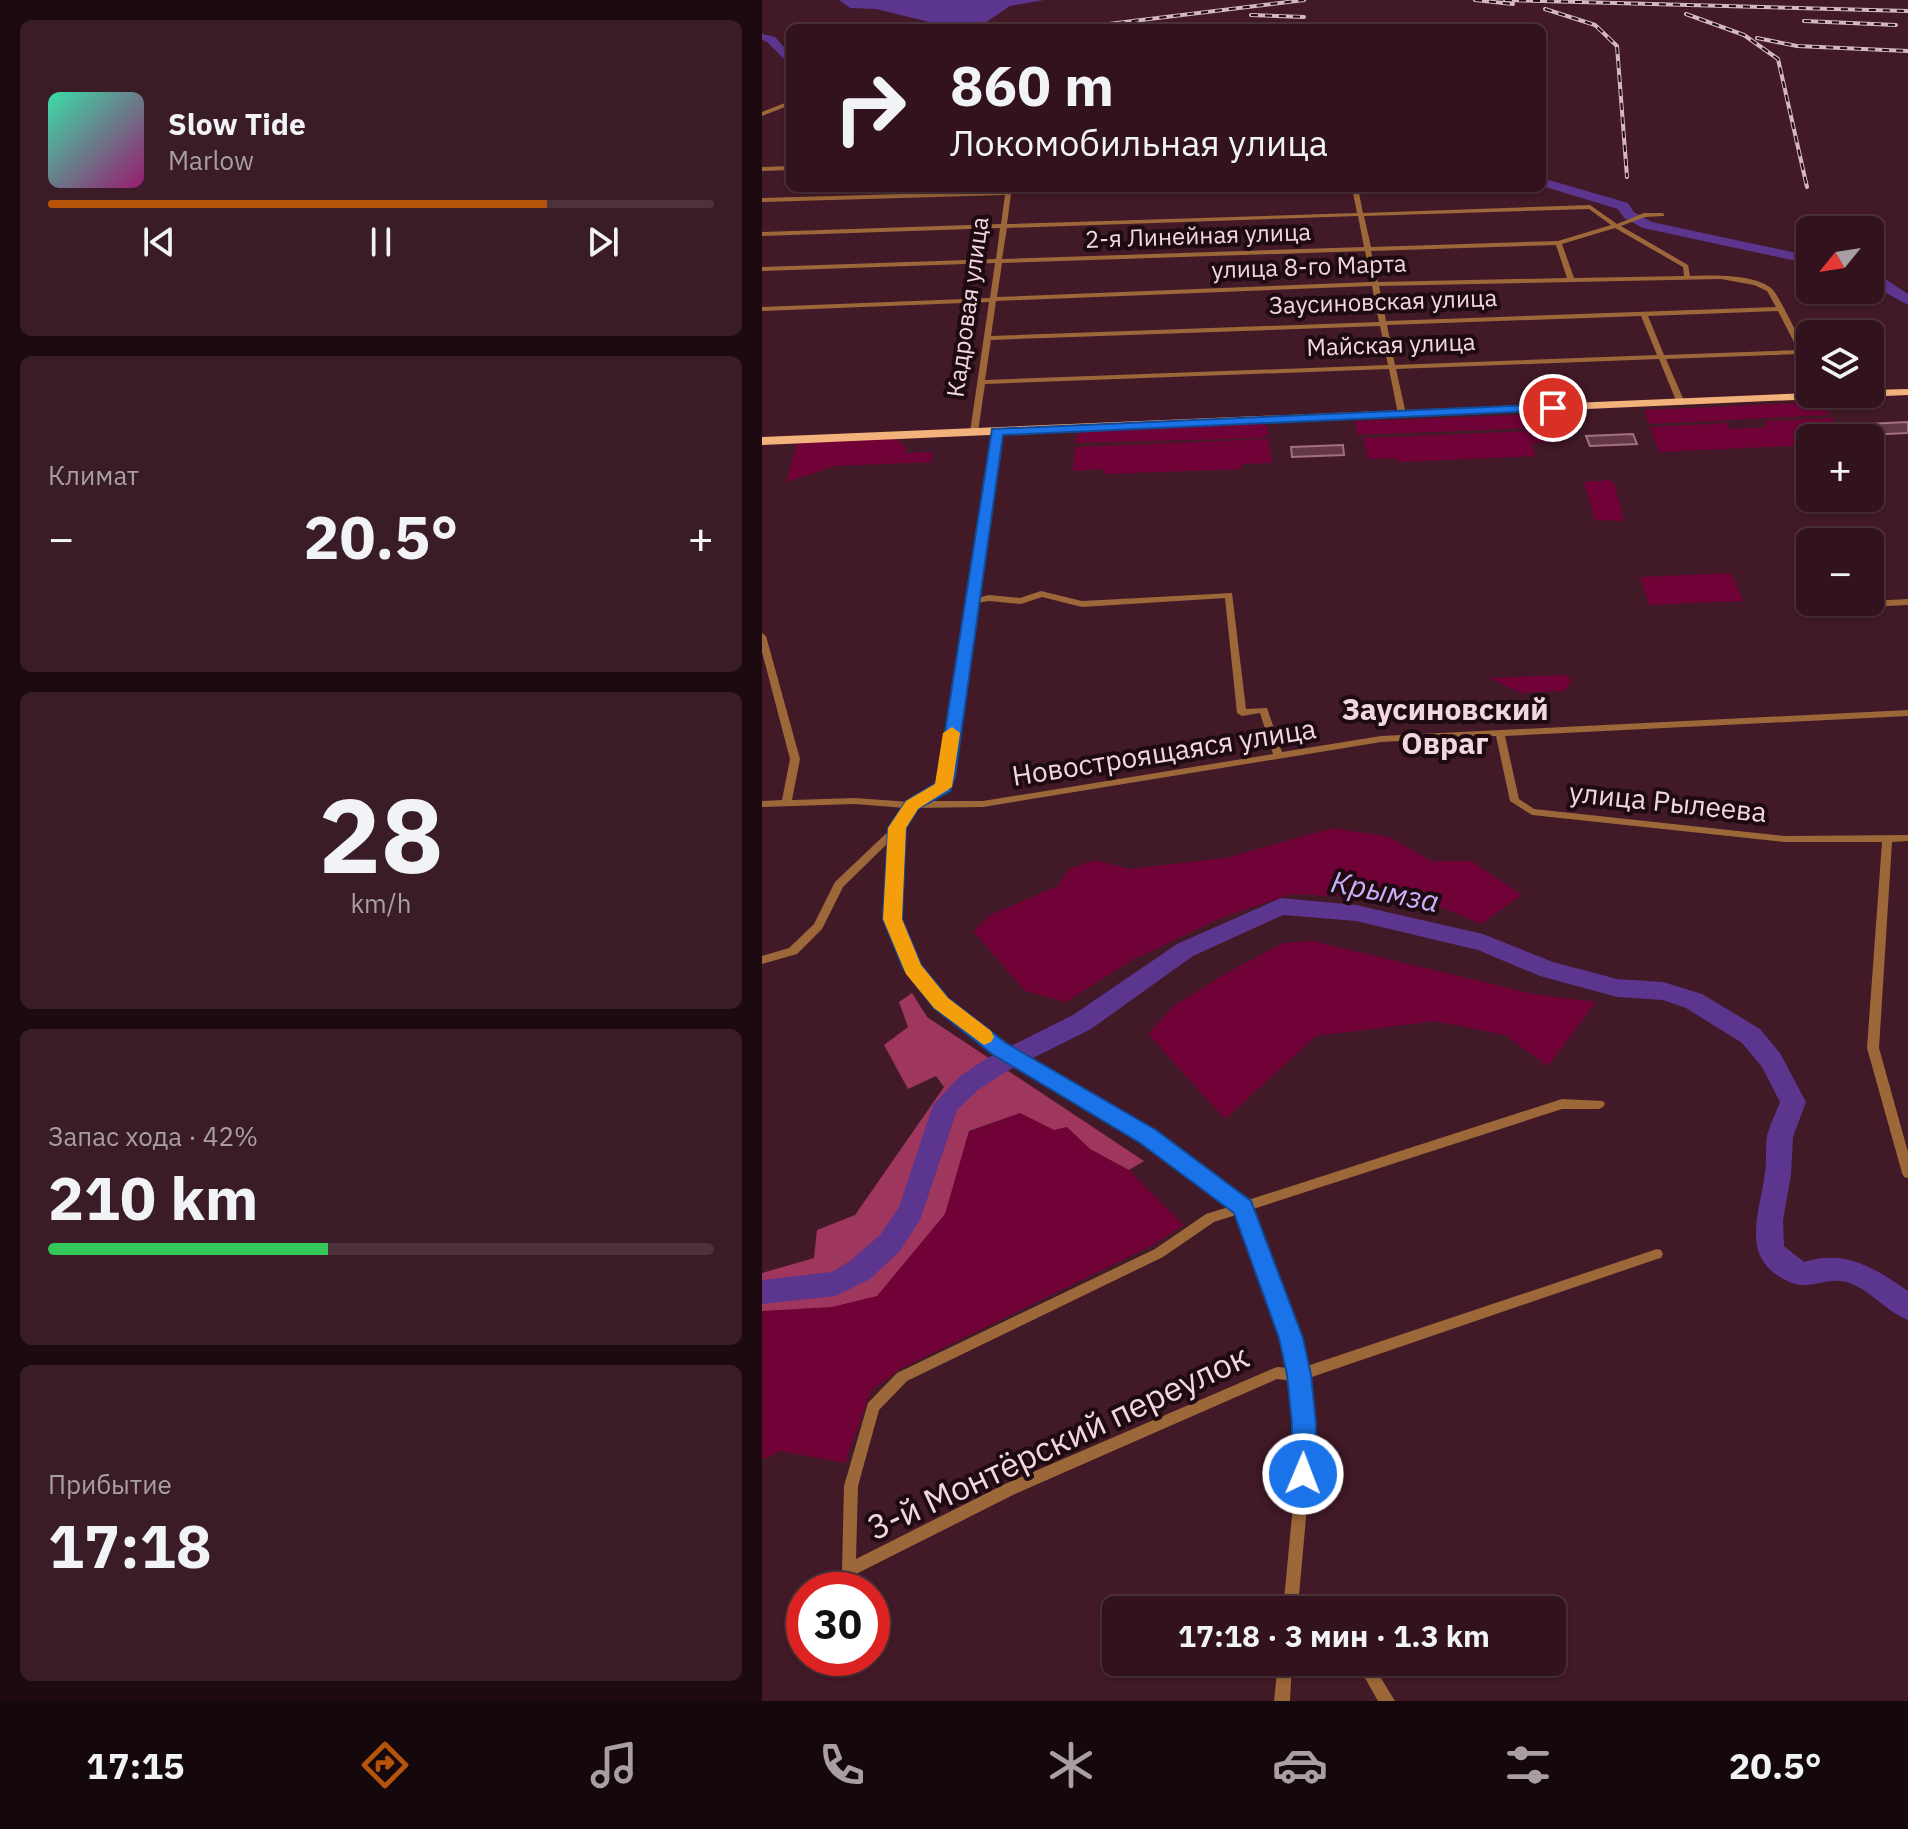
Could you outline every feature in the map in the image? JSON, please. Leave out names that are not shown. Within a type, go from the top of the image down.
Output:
[{"type":"main road","points":[[1884,393],[1908,392]]},
{"type":"main road","points":[[762,441],[1796,397]]},
{"type":"street","points":[[762,114],[786,105]]},
{"type":"street","points":[[762,169],[786,168]]},
{"type":"street","points":[[762,200],[979,192]]},
{"type":"street","name":"Кадровая улица","points":[[974,432],[1009,192]]},
{"type":"street","points":[[1356,192],[1402,414]]},
{"type":"street","points":[[762,234],[1590,207],[1616,226],[1686,266],[1687,277]]},
{"type":"street","name":"2-я Линейная улица","points":[[762,269],[1558,243],[1635,218],[1662,215]]},
{"type":"street","points":[[1558,243],[1571,279]]},
{"type":"street","name":"улица 8-го Марта","points":[[762,309],[1374,284],[1687,277],[1756,283],[1770,290],[1796,340]]},
{"type":"street","name":"Заусиновская улица","points":[[988,338],[1382,321],[1780,309]]},
{"type":"street","points":[[1643,313],[1681,403]]},
{"type":"street","name":"Майская улица","points":[[981,382],[1796,352]]},
{"type":"street","points":[[762,960],[793,951],[818,926],[839,885],[897,828],[912,805],[944,787],[997,432]]},
{"type":"street","points":[[973,601],[989,598],[1021,601],[1041,594],[1082,604],[1229,595],[1242,713],[1264,710],[1278,755]]},
{"type":"street","points":[[1884,603],[1908,602]]},
{"type":"street","points":[[762,636],[795,759],[786,804]]},
{"type":"street","name":"Новостроящаяся улица","points":[[762,804],[855,801],[912,805],[983,804],[1381,739],[1908,713]]},
{"type":"street","name":"улица Рылеева","points":[[1500,735],[1515,801],[1532,812],[1785,839],[1908,838]]},
{"type":"street","points":[[897,828],[893,919],[913,968],[941,1003],[999,1048],[1148,1137],[1243,1207],[1291,1338],[1299,1375],[1304,1423],[1303,1474],[1291,1596]]},
{"type":"street","points":[[1887,838],[1873,1048],[1908,1173]]},
{"type":"street","points":[[1243,1207],[1562,1104],[1599,1104]]},
{"type":"street","name":"3-й Монтёрский переулок","points":[[1243,1207],[1210,1218],[1159,1253],[902,1377],[873,1407],[851,1486],[849,1570],[1010,1489],[1277,1373],[1299,1375],[1657,1254]]},
{"type":"street","points":[[1282,1701],[1284,1676]]},
{"type":"street","points":[[1372,1676],[1387,1701]]},
{"type":"shaded area","points":[[839,0],[1044,0],[1010,6],[979,24],[938,24],[876,9],[850,8]]},
{"type":"shaded area","points":[[1796,403],[1796,408],[1822,408],[1830,415],[1649,424],[1644,410]]},
{"type":"shaded area","points":[[1549,414],[1554,427],[1357,435],[1355,421]]},
{"type":"shaded area","points":[[1832,418],[1836,424],[1796,424],[1796,446],[1659,452],[1650,427],[1727,423],[1730,429],[1767,427],[1765,421]]},
{"type":"shaded area","points":[[1263,424],[1268,427],[1268,435],[1261,438],[1075,443],[1077,434],[1082,431]]},
{"type":"shaded area","points":[[1554,430],[1558,442],[1532,443],[1535,456],[1398,462],[1397,458],[1368,459],[1363,438]]},
{"type":"shaded area","points":[[895,438],[906,447],[905,453],[933,452],[931,462],[835,466],[786,482],[797,443]]},
{"type":"shaded area","points":[[1269,439],[1272,463],[1242,464],[1242,469],[1104,474],[1104,469],[1073,471],[1075,447]]},
{"type":"shaded area","points":[[1610,480],[1614,483],[1624,521],[1595,520],[1584,482]]},
{"type":"shaded area","points":[[1731,573],[1743,601],[1649,605],[1640,577]]},
{"type":"shaded area","points":[[1568,675],[1571,683],[1564,691],[1521,693],[1490,678]]},
{"type":"shaded area","points":[[1333,828],[1389,837],[1431,861],[1471,861],[1522,895],[1481,924],[1438,906],[1378,898],[1291,894],[1219,919],[1132,960],[1066,1002],[1025,991],[973,931],[992,914],[1058,886],[1069,869],[1095,860],[1129,869],[1225,858]]},
{"type":"shaded area","points":[[1313,941],[1533,994],[1596,1002],[1548,1066],[1505,1035],[1435,1021],[1316,1036],[1225,1119],[1148,1034],[1175,1005],[1230,971],[1284,943]]},
{"type":"shaded area","points":[[912,993],[927,1017],[1144,1161],[1129,1170],[1090,1149],[1067,1127],[1054,1130],[1020,1113],[969,1131],[945,1214],[877,1296],[832,1307],[762,1311],[762,1273],[814,1258],[817,1230],[855,1215],[944,1087],[936,1076],[908,1089],[884,1045],[908,1027],[899,1002]]},
{"type":"shaded area","points":[[1020,1113],[1054,1130],[1067,1127],[1090,1149],[1129,1170],[1184,1225],[1151,1246],[900,1369],[871,1391],[845,1463],[780,1451],[762,1460],[762,1311],[832,1307],[945,1214],[969,1132]]},
{"type":"building","points":[[1908,422],[1908,433],[1884,434],[1884,424],[1867,424]]},
{"type":"building","points":[[1633,434],[1637,444],[1590,446],[1586,436]]},
{"type":"building","points":[[1343,445],[1344,455],[1292,457],[1291,447]]},
{"type":"waterway","points":[[762,37],[771,39],[786,56]]},
{"type":"waterway","points":[[1546,183],[1623,206],[1629,215],[1648,225],[1796,257]]},
{"type":"waterway","points":[[1884,285],[1908,301]]},
{"type":"waterway","name":"Крымза","points":[[762,1292],[836,1284],[860,1270],[890,1243],[911,1212],[946,1105],[969,1083],[998,1064],[1082,1022],[1185,950],[1281,906],[1356,913],[1483,943],[1548,970],[1617,988],[1663,991],[1694,1001],[1751,1036],[1771,1060],[1793,1102],[1780,1137],[1778,1175],[1769,1220],[1770,1247],[1776,1258],[1787,1268],[1803,1275],[1834,1268],[1859,1274],[1908,1307]]},
{"type":"railway","points":[[1109,24],[1304,0]]},
{"type":"railway","points":[[1475,0],[1513,4]]},
{"type":"railway","points":[[1505,0],[1908,11]]},
{"type":"railway","points":[[1545,9],[1595,25],[1617,46],[1627,177]]},
{"type":"railway","points":[[1686,14],[1744,35],[1778,59],[1807,187]]},
{"type":"railway","points":[[1251,15],[1304,17]]},
{"type":"railway","points":[[1804,21],[1896,25]]},
{"type":"railway","points":[[1757,38],[1797,46],[1908,51]]},
{"type":"slow traffic","points":[[952,733],[944,787],[912,805],[897,828],[893,919],[913,968],[941,1003],[984,1037]]},
{"type":"district","name":"Заусиновский Овраг","points":[[1445,727]]},
{"type":"route","points":[[1303,1474],[1304,1423],[1291,1338],[1243,1207],[1148,1137],[999,1048],[941,1003],[913,968],[893,919],[897,828],[912,805],[944,787],[947,777],[997,432],[1553,408]]}]
